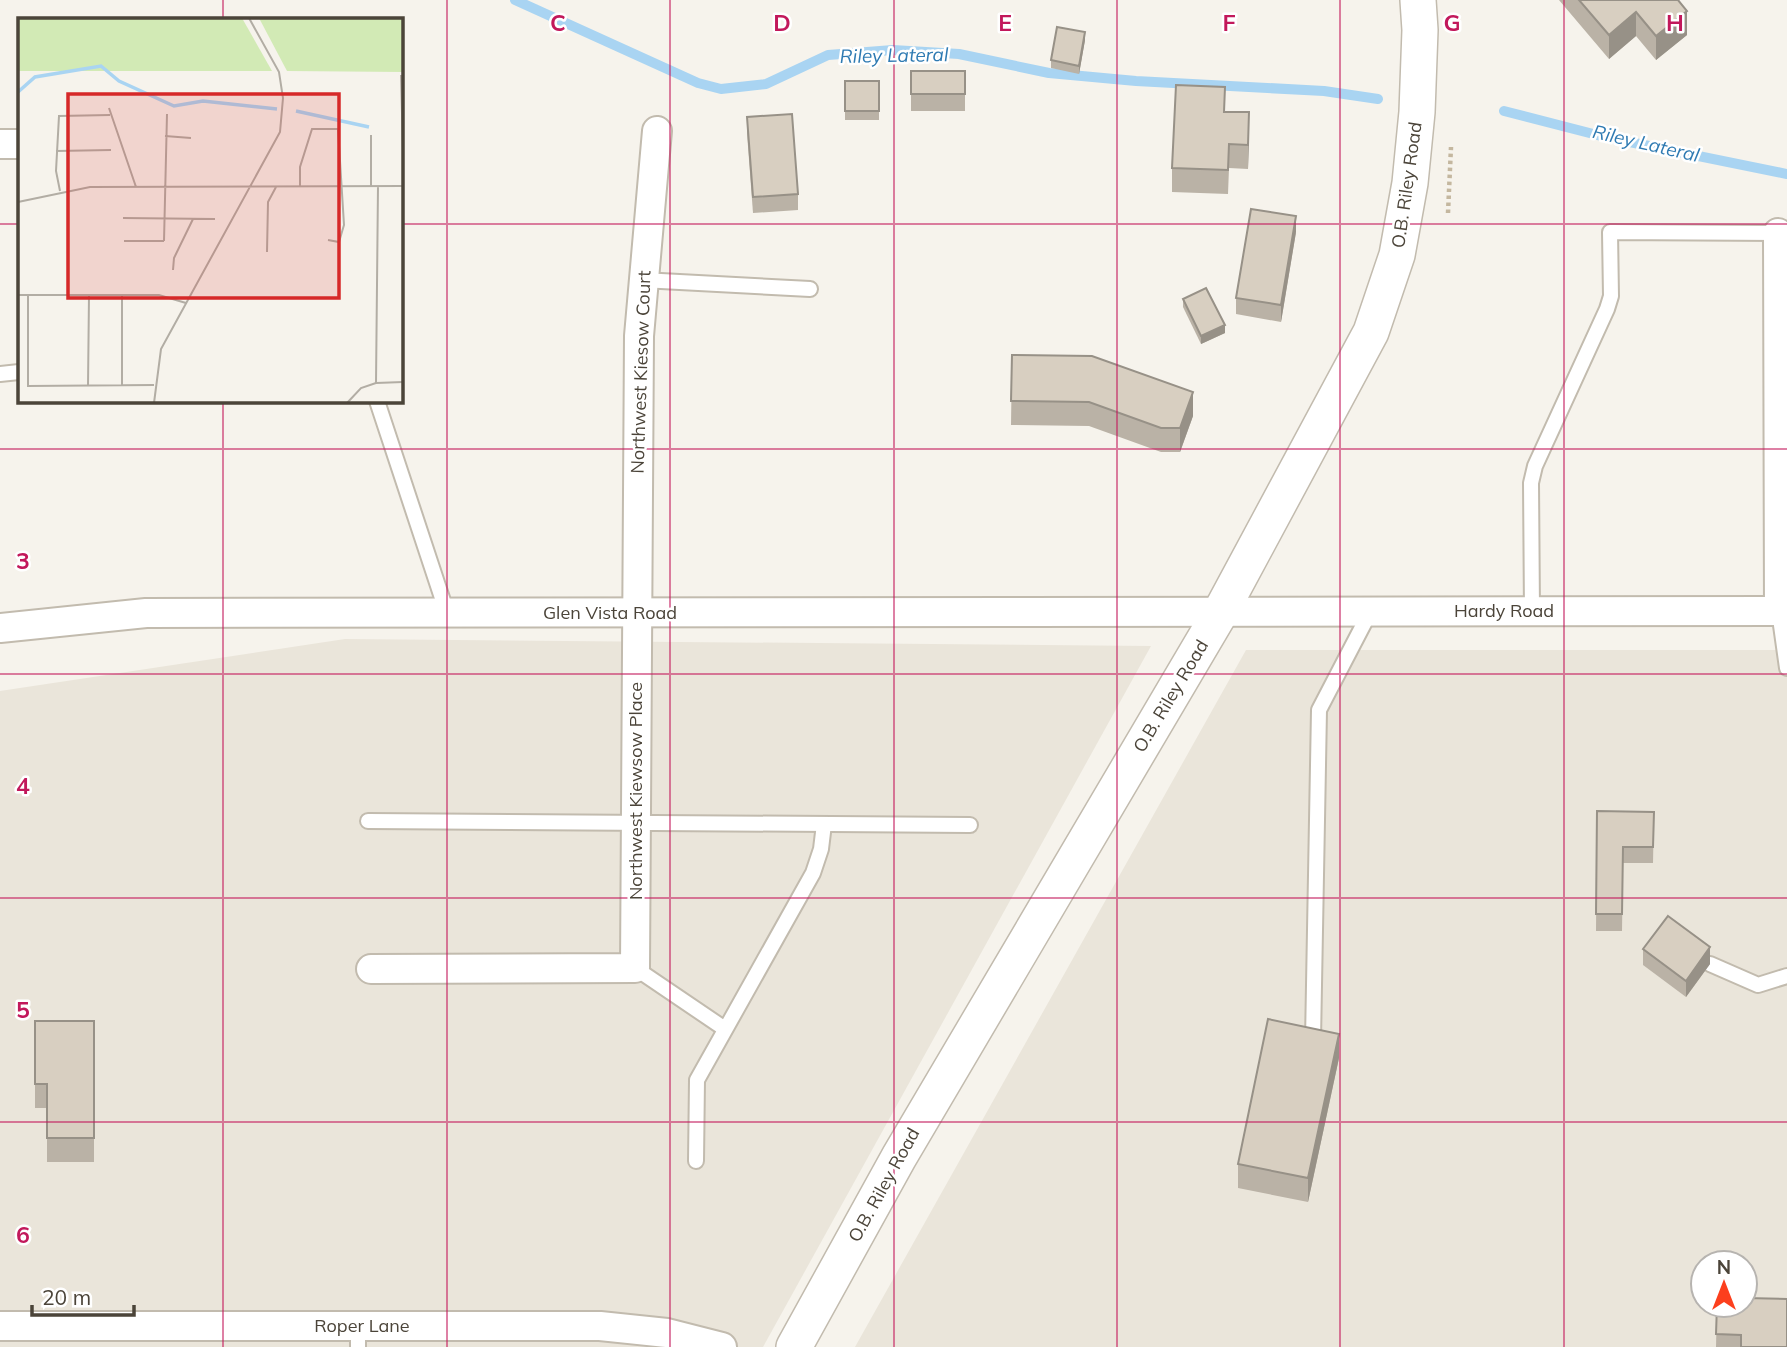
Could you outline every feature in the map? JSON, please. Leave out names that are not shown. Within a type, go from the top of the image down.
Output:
[{"type":"street","name":"O.B. Riley Road","points":[[794,1347],[899,1157],[1220,612],[1371,332],[1397,255],[1410,183],[1417,112],[1420,30],[1418,0]]},
{"type":"street","name":"Northwest Kiesow Court","points":[[638,613],[639,336],[656,131]]},
{"type":"street","points":[[0,144],[18,144]]},
{"type":"street","points":[[1778,233],[1783,611]]},
{"type":"street","name":"Hardy Road","points":[[1220,612],[1783,611]]},
{"type":"street","name":"Glen Vista Road","points":[[0,628],[146,613],[1220,612]]},
{"type":"street","name":"Northwest Kiewsow Place","points":[[635,968],[638,613]]},
{"type":"street","points":[[371,969],[635,968]]},
{"type":"street","name":"Roper Lane","points":[[0,1326],[138,1337],[358,1336],[600,1326],[667,1334],[722,1347]]},
{"type":"lane","points":[[1532,611],[1531,483],[1535,466],[1607,309],[1611,296],[1610,232],[1778,233]]},
{"type":"lane","points":[[642,280],[810,289]]},
{"type":"lane","points":[[0,373],[18,372]]},
{"type":"lane","points":[[377,402],[447,613]]},
{"type":"lane","points":[[1783,611],[1787,668]]},
{"type":"lane","points":[[1313,1040],[1319,710],[1370,612]]},
{"type":"lane","points":[[368,821],[970,825]]},
{"type":"lane","points":[[696,1161],[697,1080],[813,873],[821,849],[824,824]]},
{"type":"lane","points":[[1710,964],[1758,985],[1787,976]]},
{"type":"lane","points":[[635,968],[725,1029]]},
{"type":"shaded area","points":[[345,639],[1151,646],[763,1347],[0,1347],[0,691]]},
{"type":"shaded area","points":[[1246,650],[1787,650],[1787,1347],[855,1347]]},
{"type":"building","points":[[1579,0],[1678,0],[1687,11],[1656,36],[1636,12],[1609,35]]},
{"type":"building","points":[[1057,27],[1085,32],[1079,66],[1051,60]]},
{"type":"building","points":[[911,71],[965,71],[965,94],[911,94]]},
{"type":"building","points":[[845,81],[879,81],[879,111],[845,111]]},
{"type":"building","points":[[1176,85],[1225,87],[1224,112],[1249,112],[1248,145],[1229,144],[1228,170],[1172,168]]},
{"type":"building","points":[[792,114],[798,194],[753,197],[747,117]]},
{"type":"building","points":[[1251,209],[1296,216],[1281,305],[1236,298]]},
{"type":"building","points":[[1206,288],[1225,325],[1201,336],[1183,299]]},
{"type":"building","points":[[1012,355],[1092,356],[1193,392],[1180,428],[1161,428],[1089,402],[1011,401]]},
{"type":"building","points":[[1597,811],[1654,812],[1653,847],[1623,847],[1622,914],[1596,914]]},
{"type":"building","points":[[1668,916],[1710,947],[1686,981],[1643,949]]},
{"type":"building","points":[[1268,1019],[1339,1034],[1308,1178],[1238,1164]]},
{"type":"building","points":[[35,1021],[94,1021],[94,1138],[47,1138],[47,1084],[35,1084]]},
{"type":"building","points":[[1759,1298],[1787,1299],[1787,1347],[1741,1347],[1741,1335],[1716,1334],[1717,1319],[1759,1319]]},
{"type":"waterway","name":"Riley Lateral","points":[[515,0],[698,83],[721,89],[766,84],[828,55],[893,50],[959,54],[1049,73],[1136,81],[1324,91],[1378,99]]},
{"type":"waterway","name":"Riley Lateral","points":[[1504,111],[1605,137],[1787,174]]}]
